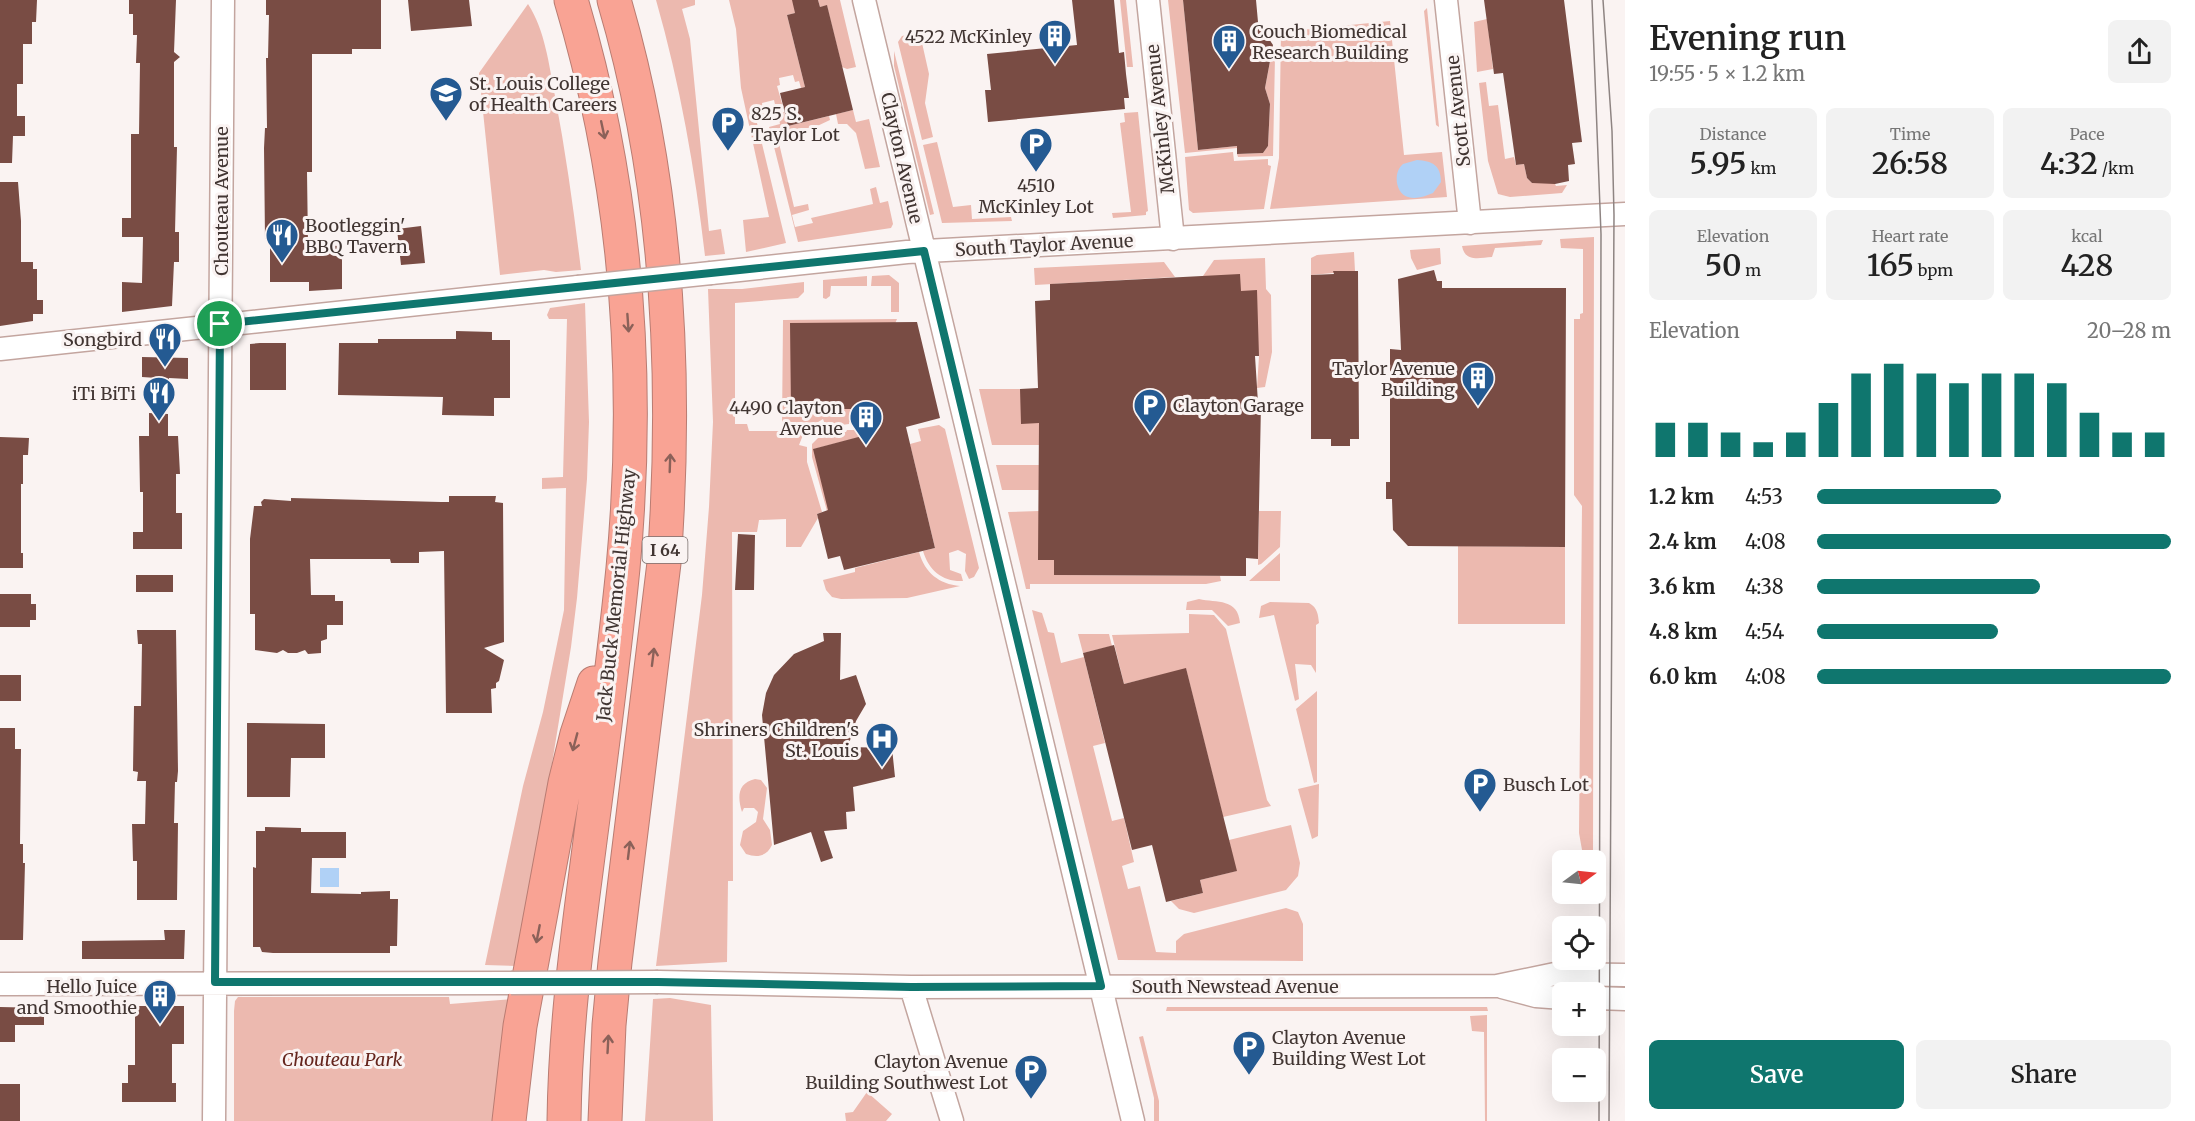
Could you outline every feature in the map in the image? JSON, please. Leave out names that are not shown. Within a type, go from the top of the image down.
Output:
[{"type":"highway","points":[[561,0],[581,32]]},
{"type":"highway","name":"Jack Buck Memorial Highway","points":[[564,1121],[568,1018],[623,568],[630,447],[628,329],[624,263],[602,128],[581,32],[571,0]]},
{"type":"highway","name":"I 64","points":[[605,1121],[609,1025],[664,563],[671,433],[669,320],[656,201],[635,81],[614,0]]},
{"type":"highway","points":[[509,1121],[520,1026],[565,783],[577,734],[616,628]]},
{"type":"street","name":"Chouteau Avenue","points":[[214,1121],[223,0]]},
{"type":"street","name":"Clayton Avenue","points":[[864,0],[1133,1121]]},
{"type":"street","name":"McKinley Avenue","points":[[1148,0],[1173,239]]},
{"type":"street","name":"Scott Avenue","points":[[1446,0],[1470,223]]},
{"type":"street","name":"South Taylor Avenue","points":[[0,349],[924,251],[1625,214]]},
{"type":"street","name":"South Newstead Avenue","points":[[0,984],[658,982],[911,987],[1497,986],[1555,974],[1625,975]]},
{"type":"street","name":"South Newstead Avenue","points":[[1497,986],[1536,996],[1552,997]]},
{"type":"street","points":[[911,987],[952,1121]]},
{"type":"street","points":[[1606,998],[1625,999]]},
{"type":"green space","points":[[656,0],[695,0],[695,5],[682,9],[690,39],[709,231],[721,229],[725,254],[705,256],[686,127]]},
{"type":"green space","points":[[729,0],[794,0],[795,13],[787,15],[805,87],[801,88],[799,81],[795,82],[793,75],[779,78],[780,85],[777,86],[783,107],[776,109],[774,100],[762,103],[764,117],[756,119],[786,243],[746,252],[743,220],[769,217],[741,88],[736,29]]},
{"type":"green space","points":[[818,0],[840,0],[856,67],[847,69],[842,67],[827,6],[820,7]]},
{"type":"green space","points":[[1120,0],[1126,0],[1133,67],[1127,67]]},
{"type":"green space","points":[[1168,0],[1183,0],[1198,150],[1237,146],[1237,148],[1185,153]]},
{"type":"green space","points":[[528,4],[539,25],[548,60],[573,205],[581,270],[556,272],[544,270],[500,275],[479,73]]},
{"type":"green space","points":[[1427,8],[1439,127],[1436,125],[1424,11]]},
{"type":"green space","points":[[1487,19],[1493,69],[1477,72],[1474,22]]},
{"type":"green space","points":[[1390,21],[1404,155],[1442,152],[1447,197],[1270,209],[1279,158],[1281,32]]},
{"type":"green space","points":[[920,34],[929,74],[925,103],[933,137],[922,140],[898,42],[902,36]]},
{"type":"green space","points":[[894,51],[934,214],[930,215],[894,66]]},
{"type":"green space","points":[[1272,51],[1275,57],[1273,156],[1238,157],[1237,154],[1263,153],[1268,146],[1270,104],[1265,88]]},
{"type":"green space","points":[[1486,82],[1489,106],[1498,105],[1505,159],[1514,157],[1516,165],[1524,164],[1527,178],[1532,183],[1554,182],[1556,186],[1567,185],[1562,193],[1510,197],[1498,194],[1488,161],[1479,83]]},
{"type":"green space","points":[[853,110],[856,122],[869,119],[880,167],[865,169],[856,133],[847,124],[838,124],[836,114]]},
{"type":"green space","points":[[784,112],[788,126],[829,116],[830,120],[813,128],[802,128],[793,135],[778,139],[794,207],[808,204],[809,210],[792,215],[795,227],[813,223],[811,218],[873,204],[870,189],[876,187],[880,203],[888,201],[893,224],[891,228],[798,242],[769,127],[780,124],[778,114]]},
{"type":"green space","points":[[1138,112],[1148,211],[1146,215],[1113,218],[1112,213],[1131,212],[1120,123],[1125,122],[1124,113]]},
{"type":"green space","points":[[937,142],[953,207],[971,205],[972,219],[1011,217],[1012,221],[942,223],[923,145]]},
{"type":"green space","points":[[1233,152],[1234,161],[1268,159],[1268,165],[1271,166],[1264,209],[1193,213],[1189,210],[1185,157]]},
{"type":"green space","points":[[1594,237],[1593,850],[1582,850],[1579,833],[1582,506],[1574,495],[1574,319],[1580,319],[1580,314],[1583,313],[1583,249],[1561,248],[1560,239]]},
{"type":"green space","points":[[1543,240],[1541,245],[1495,248],[1492,257],[1482,258],[1469,257],[1462,246]]},
{"type":"green space","points":[[1440,248],[1441,264],[1417,270],[1410,250]]},
{"type":"green space","points":[[1354,252],[1355,271],[1311,275],[1311,258],[1317,255]]},
{"type":"green space","points":[[1265,258],[1266,289],[1271,295],[1272,352],[1265,387],[1257,388],[1259,356],[1241,291],[1203,276],[1214,260]]},
{"type":"green space","points":[[1164,262],[1175,277],[1035,285],[1034,268]]},
{"type":"green space","points":[[889,275],[899,283],[899,312],[891,312],[891,286],[871,286],[872,276]]},
{"type":"green space","points":[[867,276],[867,286],[831,286],[830,296],[823,298],[823,280]]},
{"type":"green space","points":[[804,282],[804,292],[798,298],[735,303],[735,424],[747,424],[749,431],[790,431],[803,435],[799,445],[807,447],[807,462],[822,512],[817,514],[818,518],[801,547],[786,547],[786,519],[759,520],[757,532],[732,532],[733,881],[728,881],[727,962],[656,966],[702,595],[709,507],[713,422],[708,289],[742,289]]},
{"type":"green space","points":[[585,303],[589,422],[587,479],[571,647],[519,966],[485,965],[564,610],[566,488],[542,489],[542,478],[563,477],[567,319],[549,319],[547,315],[550,308]]},
{"type":"green space","points":[[897,319],[859,409],[862,419],[859,420],[860,425],[849,422],[849,424],[826,427],[823,419],[810,427],[782,424],[783,320]]},
{"type":"green space","points":[[979,389],[1020,389],[1039,423],[1039,445],[992,445]]},
{"type":"green space","points":[[939,425],[945,429],[979,568],[974,577],[969,579],[965,571],[966,554],[958,550],[949,553],[950,570],[961,574],[963,581],[949,580],[938,574],[929,564],[923,551],[935,548],[910,444],[921,441],[918,429]]},
{"type":"green space","points":[[842,430],[846,432],[847,430],[871,430],[872,434],[814,449],[829,511],[827,511],[812,457],[812,444],[824,432]]},
{"type":"green space","points":[[996,465],[1039,465],[1039,490],[1002,490]]},
{"type":"green space","points":[[1039,511],[1054,560],[1054,575],[1220,576],[1221,581],[1206,584],[1030,584],[1030,589],[1026,589],[1008,512]]},
{"type":"green space","points":[[1259,511],[1281,511],[1280,547],[1258,565]]},
{"type":"green space","points":[[1458,546],[1565,547],[1565,624],[1458,624]]},
{"type":"green space","points":[[919,552],[925,566],[934,576],[946,583],[960,586],[907,598],[841,599],[832,597],[826,590],[823,580],[855,572],[855,568]]},
{"type":"green space","points":[[1280,553],[1280,581],[1249,581]]},
{"type":"green space","points":[[1199,599],[1231,605],[1240,623],[1228,626],[1212,610],[1186,610],[1187,602]]},
{"type":"green space","points":[[1270,602],[1309,603],[1318,614],[1316,673],[1311,665],[1295,664],[1299,699],[1295,701],[1274,615],[1259,618],[1261,606]]},
{"type":"green space","points":[[1032,610],[1042,613],[1048,632],[1054,633],[1061,663],[1084,657],[1105,743],[1093,746],[1112,821],[1124,818],[1134,862],[1122,866],[1128,889],[1140,886],[1156,952],[1176,953],[1176,941],[1184,934],[1286,908],[1298,912],[1303,924],[1303,961],[1118,960]]},
{"type":"green space","points":[[1189,614],[1214,615],[1226,629],[1267,800],[1271,806],[1223,817],[1186,669],[1124,684],[1112,635],[1189,633]]},
{"type":"green space","points":[[1078,634],[1109,634],[1112,646],[1083,653]]},
{"type":"green space","points":[[1317,691],[1317,782],[1314,783],[1296,709]]},
{"type":"green space","points":[[755,779],[761,780],[767,788],[763,819],[770,830],[772,845],[768,852],[758,856],[746,854],[740,845],[743,831],[756,822],[758,812],[754,808],[744,808],[742,812],[740,791],[745,784]]},
{"type":"green space","points":[[1319,784],[1318,836],[1312,839],[1298,789]]},
{"type":"green space","points":[[1291,825],[1300,863],[1298,876],[1286,890],[1194,913],[1179,909],[1171,901],[1203,893],[1200,880],[1236,871],[1229,840]]},
{"type":"green space","name":"Chouteau Park","points":[[238,997],[449,997],[450,1004],[512,999],[496,1121],[234,1121],[234,1011]]},
{"type":"green space","points":[[670,998],[711,1005],[713,1121],[645,1121],[653,999]]},
{"type":"green space","points":[[1167,1007],[1487,1007],[1488,1011],[1166,1011]]},
{"type":"green space","points":[[1487,1015],[1487,1121],[1485,1121],[1484,1032],[1472,1031],[1470,1016]]},
{"type":"green space","points":[[1143,1036],[1159,1101],[1159,1121],[1154,1121],[1154,1098],[1139,1037]]},
{"type":"green space","points":[[867,1092],[892,1114],[886,1121],[846,1121],[845,1113],[853,1112]]},
{"type":"water","points":[[1417,160],[1435,165],[1441,176],[1441,182],[1433,193],[1411,198],[1400,191],[1397,177],[1403,164]]},
{"type":"water","points":[[320,868],[339,868],[339,887],[320,887]]},
{"type":"building","points":[[0,0],[37,0],[36,22],[32,22],[32,44],[23,44],[23,84],[17,84],[17,116],[25,116],[25,136],[13,136],[12,163],[0,163]]},
{"type":"building","points":[[129,0],[176,0],[174,52],[180,57],[174,62],[174,147],[177,147],[175,232],[179,232],[179,262],[174,262],[172,306],[122,312],[122,282],[142,283],[143,237],[122,237],[122,218],[131,218],[131,134],[139,134],[140,63],[136,63],[137,35],[133,35],[133,14],[129,14]]},
{"type":"building","points":[[266,0],[381,0],[381,49],[352,49],[352,54],[312,54],[312,172],[307,172],[308,245],[342,246],[342,289],[309,291],[309,282],[270,282],[270,239],[265,239],[264,148],[265,128],[267,128],[266,58],[268,58],[269,15],[266,15]]},
{"type":"building","name":"St. Louis College of Health Careers","points":[[408,0],[469,0],[472,26],[411,31]]},
{"type":"building","points":[[792,0],[818,0],[820,7],[827,5],[853,110],[788,126],[780,93],[805,87],[787,15],[795,13]]},
{"type":"building","name":"4522 McKinley","points":[[1072,0],[1114,0],[1119,53],[1124,52],[1129,98],[1124,98],[1125,109],[988,122],[985,90],[991,90],[987,54],[1077,45]]},
{"type":"building","name":"Couch Biomedical Research Building","points":[[1183,0],[1256,0],[1258,22],[1273,45],[1265,88],[1270,104],[1268,146],[1263,153],[1237,154],[1237,146],[1198,150]]},
{"type":"building","points":[[1484,0],[1564,0],[1582,142],[1572,143],[1575,164],[1568,165],[1569,181],[1555,184],[1532,183],[1527,178],[1524,164],[1516,165],[1503,73],[1494,74]]},
{"type":"building","points":[[0,182],[18,182],[21,262],[33,262],[33,269],[37,269],[37,300],[43,300],[43,314],[33,314],[33,321],[0,326]]},
{"type":"building","points":[[421,226],[425,263],[401,265],[397,229]]},
{"type":"building","name":"Taylor Avenue Building","points":[[1434,270],[1437,281],[1442,281],[1442,288],[1566,288],[1565,547],[1408,546],[1393,530],[1392,499],[1386,499],[1386,482],[1390,482],[1390,349],[1401,350],[1398,279]]},
{"type":"building","points":[[1333,271],[1358,271],[1359,439],[1350,439],[1350,446],[1331,446],[1331,439],[1311,439],[1311,275],[1334,274]]},
{"type":"building","name":"Clayton Garage","points":[[1240,274],[1241,291],[1257,290],[1259,356],[1255,356],[1258,403],[1261,403],[1258,559],[1246,558],[1246,576],[1054,575],[1054,560],[1038,560],[1039,423],[1021,424],[1020,389],[1038,388],[1035,301],[1050,300],[1050,284]]},
{"type":"building","name":"4490 Clayton Avenue","points":[[917,322],[940,418],[906,427],[935,548],[844,570],[840,556],[828,559],[817,514],[828,510],[813,449],[866,435],[859,409],[791,409],[790,323]]},
{"type":"building","points":[[456,331],[492,332],[492,340],[510,340],[510,398],[494,398],[494,416],[442,415],[443,397],[338,395],[339,343],[378,343],[378,339],[456,339]]},
{"type":"building","points":[[286,343],[286,390],[250,390],[250,344]]},
{"type":"building","name":"Songbird","points":[[142,357],[188,358],[188,379],[169,378],[169,407],[158,407],[157,378],[142,377]]},
{"type":"building","points":[[149,413],[168,414],[168,436],[178,436],[180,474],[176,474],[176,513],[182,513],[182,549],[133,549],[133,532],[143,532],[139,436],[149,436]]},
{"type":"building","points":[[0,437],[29,438],[28,455],[23,455],[23,484],[21,484],[23,568],[0,568]]},
{"type":"building","points":[[449,496],[496,496],[495,502],[503,503],[504,642],[484,648],[504,660],[496,688],[491,689],[492,713],[446,713],[444,551],[419,552],[419,563],[391,563],[390,559],[310,559],[311,595],[335,595],[335,601],[343,601],[343,625],[327,625],[327,639],[321,641],[321,653],[308,654],[305,650],[288,653],[283,650],[277,653],[255,650],[255,614],[250,614],[250,539],[254,506],[262,506],[261,502],[264,499],[449,502]]},
{"type":"building","points":[[738,534],[755,535],[754,590],[735,590]]},
{"type":"building","points":[[136,575],[173,575],[173,592],[136,592]]},
{"type":"building","points":[[0,594],[31,594],[31,604],[36,604],[36,620],[30,620],[30,627],[0,627]]},
{"type":"building","points":[[137,630],[176,630],[178,771],[177,782],[175,782],[174,823],[178,823],[177,900],[137,900],[137,861],[133,861],[132,824],[145,824],[146,781],[137,781],[138,772],[133,771],[134,706],[141,706],[142,644],[138,644]]},
{"type":"building","name":"Shriners Children's St. Louis","points":[[823,633],[841,633],[840,680],[856,675],[866,704],[856,721],[848,747],[892,748],[895,777],[853,787],[855,811],[846,812],[847,829],[824,831],[833,858],[821,862],[811,832],[774,845],[762,715],[766,693],[774,675],[794,654],[824,641]]},
{"type":"building","points":[[1114,645],[1124,684],[1186,668],[1237,871],[1200,880],[1203,893],[1166,902],[1152,845],[1132,850],[1083,653]]},
{"type":"building","points":[[0,675],[21,675],[21,701],[0,701]]},
{"type":"building","points":[[247,723],[325,724],[325,758],[291,758],[290,797],[247,797]]},
{"type":"building","points":[[0,728],[15,728],[15,749],[21,749],[20,844],[23,844],[23,863],[25,863],[23,940],[0,940]]},
{"type":"building","points":[[265,827],[301,828],[301,832],[346,832],[346,858],[312,858],[311,893],[361,894],[361,892],[390,891],[390,899],[398,899],[397,946],[390,946],[390,953],[273,953],[262,952],[260,947],[253,947],[253,867],[256,868],[256,831],[265,831]]},
{"type":"building","points":[[164,930],[185,930],[184,959],[82,959],[82,941],[165,940]]},
{"type":"building","points":[[135,1006],[184,1006],[184,1044],[172,1044],[172,1083],[176,1083],[176,1102],[122,1102],[122,1083],[128,1083],[128,1065],[135,1065]]},
{"type":"building","points":[[0,1007],[44,1008],[44,1025],[15,1025],[15,1042],[0,1042]]},
{"type":"building","points":[[0,1084],[20,1084],[20,1121],[0,1121]]},
{"type":"tram line","points":[[1592,0],[1601,234],[1599,1121]]},
{"type":"tram line","points":[[1603,0],[1612,131],[1614,215],[1609,1121]]},
{"type":"place","name":"4522 McKinley","points":[[1055,65]]},
{"type":"place","name":"Couch Biomedical Research Building","points":[[1229,70]]},
{"type":"place","name":"St. Louis College of Health Careers","points":[[446,122]]},
{"type":"place","name":"825 S. Taylor Lot","points":[[728,152]]},
{"type":"place","name":"4510 McKinley Lot","points":[[1036,173]]},
{"type":"place","name":"Bootleggin' BBQ Tavern","points":[[282,264]]},
{"type":"place","name":"Songbird","points":[[165,368]]},
{"type":"place","name":"Taylor Avenue Building","points":[[1478,407]]},
{"type":"place","name":"iTi BiTi","points":[[159,422]]},
{"type":"place","name":"Clayton Garage","points":[[1150,434]]},
{"type":"place","name":"4490 Clayton Avenue","points":[[866,446]]},
{"type":"place","name":"Shriners Children's St. Louis","points":[[882,768]]},
{"type":"place","name":"Busch Lot","points":[[1480,813]]},
{"type":"place","name":"Hello Juice and Smoothie","points":[[160,1025]]},
{"type":"place","name":"Clayton Avenue Building West Lot","points":[[1249,1076]]},
{"type":"place","name":"Clayton Avenue Building Southwest Lot","points":[[1031,1100]]},
{"type":"route","points":[[924,251],[1101,986],[911,987],[658,982],[215,982],[220,324],[924,251]]}]
